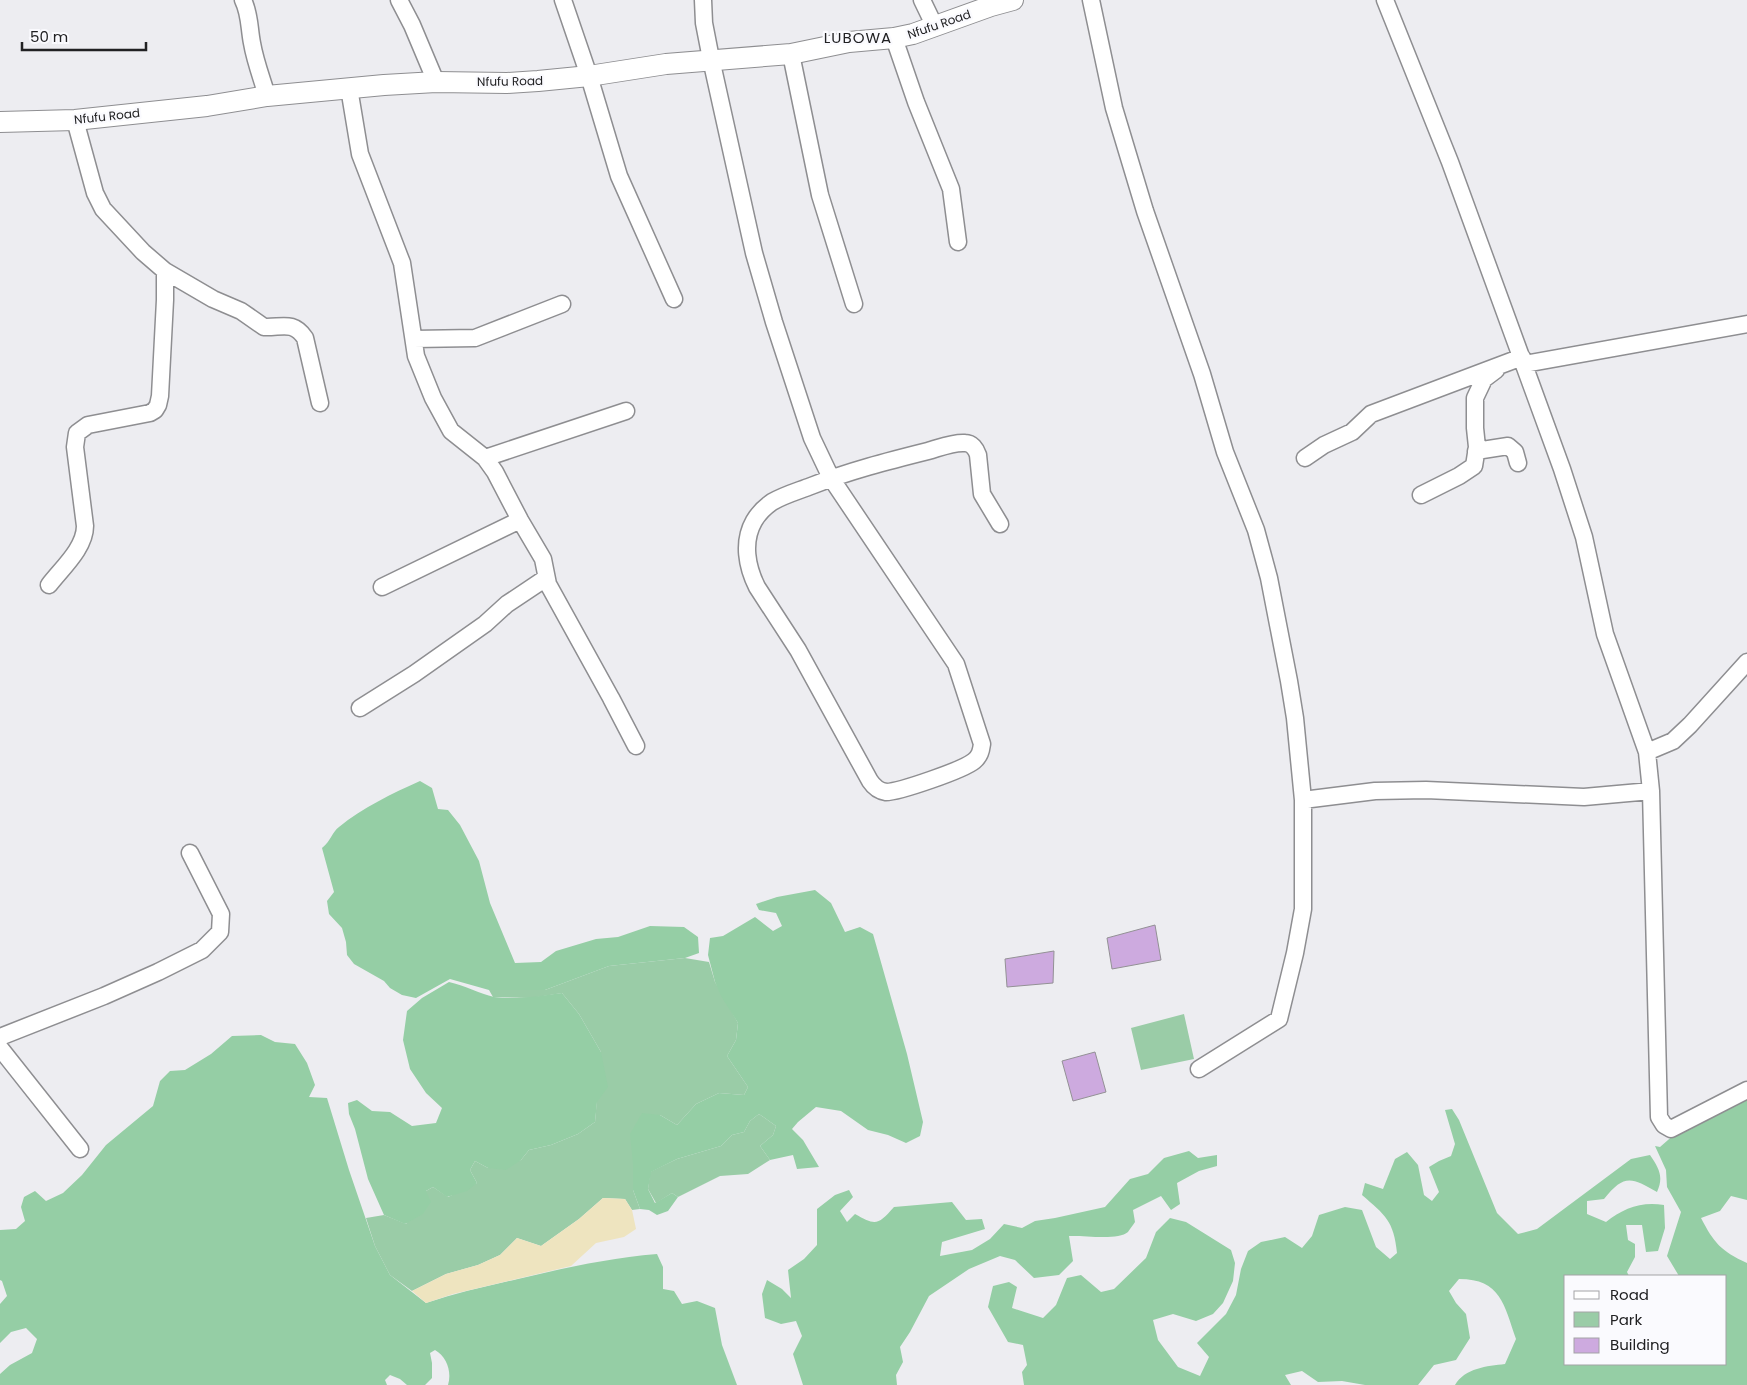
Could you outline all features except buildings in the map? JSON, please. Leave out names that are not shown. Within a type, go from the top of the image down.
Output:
[{"type":"street","points":[[243,0],[249,17],[257,65],[267,96]]},
{"type":"street","points":[[399,0],[412,25],[436,82]]},
{"type":"street","points":[[563,0],[589,76],[619,176],[674,299]]},
{"type":"street","points":[[703,0],[704,23],[710,59],[754,253],[774,322],[812,438],[831,478],[956,664],[982,744],[978,757],[963,768],[893,791],[879,790],[870,781],[798,650],[751,576],[746,556],[748,538],[753,522],[768,505],[791,493],[831,478],[929,450],[965,443],[973,446],[978,455],[982,494],[1000,524]]},
{"type":"street","points":[[922,0],[935,27]]},
{"type":"street","name":"Nfufu Road","points":[[0,122],[75,120],[207,106],[267,96],[349,88],[436,82],[506,83],[589,76],[710,59],[791,54],[849,42],[894,38],[935,27],[1012,0]]},
{"type":"street","points":[[1091,0],[1109,89],[1122,139],[1153,237],[1202,374],[1225,452],[1248,507],[1262,550],[1296,718],[1303,800],[1303,909],[1295,954],[1279,1019],[1199,1069]]},
{"type":"street","points":[[1385,0],[1450,162],[1524,360],[1581,528],[1606,634],[1647,752],[1652,791],[1659,1117],[1664,1125],[1671,1128],[1747,1090]]},
{"type":"street","points":[[894,38],[916,102],[951,190],[958,242]]},
{"type":"street","points":[[791,54],[820,195],[854,304]]},
{"type":"street","points":[[349,88],[360,154],[402,263],[420,370],[446,424],[459,439],[485,458],[495,472],[543,559],[546,578],[636,746]]},
{"type":"street","points":[[75,120],[99,203],[143,252],[164,271],[213,299],[241,311],[264,327],[286,325],[294,327],[301,332],[305,338],[320,403]]},
{"type":"street","points":[[49,585],[78,547],[85,534],[75,447],[76,432],[88,425],[150,413],[158,405],[164,345],[164,271]]},
{"type":"street","points":[[414,340],[476,338],[562,304]]},
{"type":"street","points":[[1305,458],[1324,445],[1352,432],[1371,414],[1506,363],[1747,324]]},
{"type":"street","points":[[1421,495],[1459,476],[1474,466],[1476,451],[1476,398],[1484,380],[1506,363]]},
{"type":"street","points":[[485,458],[626,411]]},
{"type":"street","points":[[1476,451],[1508,446],[1515,452],[1518,463]]},
{"type":"street","points":[[382,587],[520,520]]},
{"type":"street","points":[[360,708],[430,663],[485,624],[507,604],[546,578]]},
{"type":"street","points":[[1647,752],[1673,741],[1747,662]]},
{"type":"street","points":[[1303,800],[1375,792],[1426,790],[1584,797],[1652,791]]},
{"type":"street","points":[[0,1037],[113,992],[202,950],[220,932],[221,914],[190,853]]},
{"type":"street","points":[[0,1048],[80,1149]]},
{"type":"green space","points":[[420,781],[432,788],[438,809],[448,810],[460,825],[479,861],[490,903],[515,963],[541,962],[556,951],[596,939],[618,937],[650,926],[684,927],[698,937],[699,953],[685,958],[609,966],[545,990],[489,990],[450,979],[416,998],[402,995],[390,988],[384,981],[354,964],[347,955],[342,928],[329,914],[327,901],[334,892],[322,848],[337,829],[358,813]]},
{"type":"green space","points":[[815,890],[831,903],[845,932],[860,927],[873,934],[907,1054],[923,1122],[920,1136],[906,1143],[888,1135],[868,1130],[841,1111],[816,1107],[792,1129],[803,1140],[819,1167],[797,1169],[793,1155],[770,1160],[760,1146],[773,1135],[776,1126],[759,1114],[750,1121],[744,1132],[732,1135],[721,1146],[677,1159],[651,1172],[648,1189],[655,1203],[672,1193],[678,1197],[668,1211],[657,1215],[649,1210],[640,1209],[633,1190],[630,1134],[642,1113],[660,1115],[677,1125],[696,1104],[719,1093],[744,1095],[748,1087],[727,1056],[736,1040],[738,1023],[721,996],[715,982],[708,955],[710,938],[723,936],[755,917],[773,931],[782,926],[776,913],[759,910],[756,904],[777,897]]},
{"type":"green space","points":[[685,958],[709,962],[715,982],[738,1023],[736,1040],[727,1056],[748,1087],[744,1095],[719,1093],[696,1104],[677,1125],[660,1115],[633,1164],[633,1190],[640,1209],[632,1210],[625,1199],[603,1198],[579,1219],[541,1246],[517,1238],[500,1255],[478,1265],[446,1274],[412,1291],[390,1275],[375,1246],[366,1218],[384,1215],[406,1224],[426,1191],[433,1187],[448,1197],[477,1183],[470,1170],[475,1161],[488,1168],[521,1160],[529,1150],[551,1145],[578,1134],[595,1122],[601,1052],[579,1014],[562,993],[531,998],[493,997],[489,990],[545,990],[609,966]]},
{"type":"green space","points":[[449,982],[489,996],[502,998],[562,993],[579,1014],[601,1052],[608,1087],[597,1102],[595,1122],[578,1134],[551,1145],[529,1150],[521,1160],[506,1170],[488,1168],[475,1161],[470,1170],[477,1183],[467,1191],[447,1197],[433,1187],[426,1191],[431,1202],[423,1214],[405,1224],[384,1215],[368,1179],[355,1129],[349,1114],[348,1103],[357,1100],[372,1111],[390,1112],[412,1126],[436,1123],[442,1108],[426,1093],[410,1069],[403,1040],[407,1011],[422,998]]},
{"type":"green space","points":[[1184,1014],[1194,1059],[1141,1070],[1131,1028]]},
{"type":"green space","points":[[261,1035],[275,1042],[295,1044],[307,1063],[315,1085],[309,1097],[327,1098],[375,1246],[390,1275],[426,1303],[570,1267],[657,1254],[663,1267],[663,1289],[674,1291],[682,1304],[697,1301],[715,1308],[722,1345],[737,1385],[448,1385],[448,1365],[435,1350],[430,1353],[432,1378],[425,1385],[407,1385],[400,1379],[390,1375],[385,1380],[387,1385],[0,1385],[0,1374],[10,1365],[32,1353],[37,1339],[26,1328],[11,1332],[0,1343],[0,1304],[7,1296],[0,1280],[0,1230],[16,1229],[25,1221],[21,1207],[24,1197],[35,1191],[46,1201],[63,1193],[82,1175],[106,1145],[153,1106],[160,1081],[170,1071],[185,1070],[211,1054],[232,1036]]},
{"type":"green space","points":[[1747,1088],[1747,1200],[1731,1196],[1720,1211],[1701,1218],[1714,1240],[1724,1250],[1747,1263],[1747,1385],[1455,1385],[1459,1379],[1470,1371],[1505,1364],[1516,1339],[1499,1296],[1484,1284],[1473,1280],[1459,1279],[1449,1291],[1456,1303],[1466,1314],[1470,1338],[1456,1360],[1434,1365],[1418,1385],[1365,1385],[1342,1381],[1318,1382],[1302,1371],[1285,1375],[1291,1385],[1024,1385],[1022,1372],[1027,1365],[1023,1345],[1008,1342],[988,1307],[993,1286],[1009,1282],[1017,1287],[1012,1308],[1043,1318],[1056,1305],[1067,1278],[1081,1275],[1101,1292],[1114,1289],[1146,1258],[1156,1232],[1170,1218],[1186,1222],[1231,1250],[1235,1263],[1233,1281],[1223,1303],[1213,1314],[1196,1321],[1173,1314],[1153,1320],[1158,1340],[1178,1367],[1200,1376],[1209,1357],[1197,1343],[1226,1314],[1236,1295],[1241,1269],[1248,1251],[1261,1242],[1285,1237],[1302,1248],[1312,1236],[1319,1215],[1345,1207],[1362,1210],[1376,1247],[1390,1259],[1397,1253],[1391,1226],[1377,1208],[1362,1195],[1365,1183],[1383,1189],[1395,1159],[1407,1152],[1418,1165],[1424,1195],[1432,1201],[1439,1192],[1429,1167],[1451,1156],[1455,1144],[1445,1110],[1452,1109],[1459,1120],[1497,1213],[1518,1234],[1537,1229],[1631,1159],[1650,1155],[1658,1168],[1660,1182],[1657,1192],[1641,1183],[1628,1180],[1617,1185],[1604,1199],[1587,1201],[1587,1214],[1606,1222],[1626,1209],[1648,1204],[1664,1205],[1665,1228],[1658,1251],[1646,1252],[1642,1225],[1626,1225],[1628,1240],[1635,1244],[1635,1257],[1627,1272],[1628,1275],[1564,1275],[1564,1365],[1727,1365],[1727,1275],[1678,1275],[1667,1256],[1681,1212],[1667,1187],[1666,1170],[1655,1146],[1660,1147],[1692,1119]]},
{"type":"green space","points":[[759,1114],[776,1126],[773,1135],[760,1146],[770,1160],[748,1174],[720,1176],[678,1197],[672,1193],[656,1203],[648,1189],[650,1172],[677,1159],[721,1146],[732,1135],[744,1132],[750,1121]]},
{"type":"green space","points":[[1189,1151],[1198,1158],[1217,1155],[1217,1166],[1199,1171],[1177,1183],[1180,1204],[1171,1210],[1161,1196],[1133,1210],[1135,1222],[1128,1232],[1123,1235],[1109,1237],[1069,1236],[1073,1261],[1059,1275],[1034,1278],[1015,1260],[1000,1256],[969,1269],[929,1296],[900,1347],[903,1362],[896,1375],[897,1385],[803,1385],[793,1354],[802,1336],[796,1321],[781,1324],[765,1318],[762,1294],[767,1280],[782,1289],[791,1298],[788,1270],[804,1259],[817,1245],[817,1209],[835,1195],[849,1190],[853,1197],[840,1211],[847,1222],[855,1214],[876,1222],[894,1207],[952,1202],[966,1220],[982,1219],[985,1229],[942,1242],[940,1256],[972,1250],[990,1239],[1004,1224],[1022,1228],[1035,1221],[1105,1207],[1130,1179],[1148,1174],[1164,1158]]},
{"type":"sand","points":[[603,1198],[625,1199],[632,1210],[636,1229],[624,1237],[596,1243],[571,1266],[453,1294],[426,1303],[412,1291],[446,1274],[478,1265],[500,1255],[517,1238],[541,1246],[579,1219]]},
{"type":"district","name":"LUBOWA","points":[[858,37]]}]
